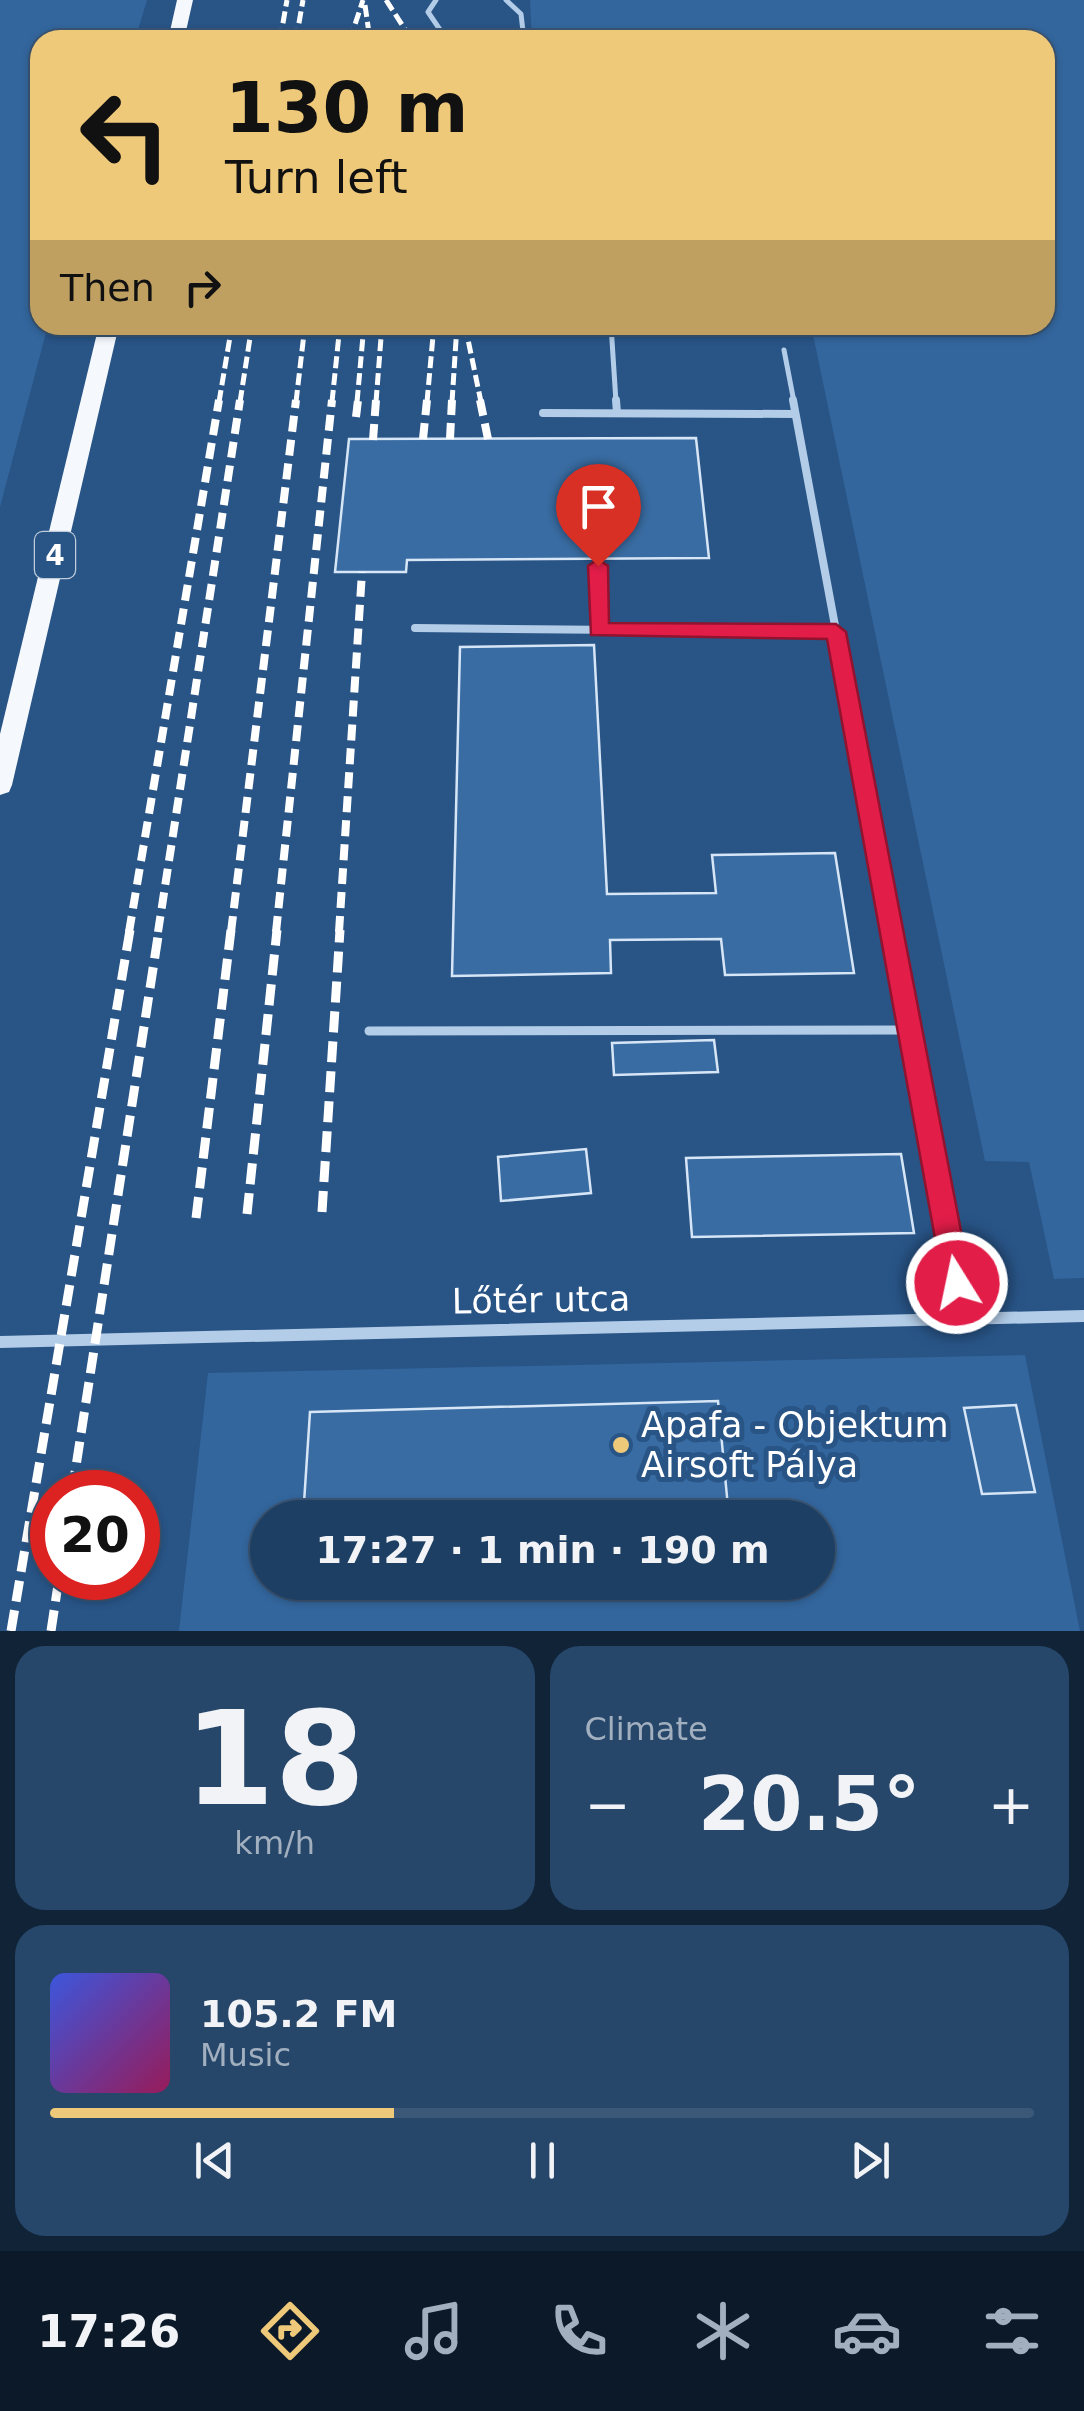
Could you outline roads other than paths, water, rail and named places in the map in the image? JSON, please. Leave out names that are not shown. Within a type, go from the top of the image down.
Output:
[{"type":"main road","points":[[178,30],[185,0]]},
{"type":"main road","name":"4","points":[[0,785],[107,335]]},
{"type":"street","name":"Lőtér utca","points":[[0,1342],[1084,1316]]},
{"type":"lane","points":[[436,0],[428,12],[440,30]]},
{"type":"lane","points":[[506,0],[521,14],[523,30]]},
{"type":"lane","points":[[612,335],[617,413]]},
{"type":"lane","points":[[784,350],[964,1319]]},
{"type":"lane","points":[[543,413],[796,414]]},
{"type":"lane","points":[[598,566],[598,630]]},
{"type":"lane","points":[[415,628],[836,632]]},
{"type":"lane","points":[[369,1032],[910,1030]]},
{"type":"railway","points":[[282,30],[287,0]]},
{"type":"railway","points":[[298,30],[303,0]]},
{"type":"railway","points":[[353,30],[363,0]]},
{"type":"railway","points":[[386,0],[406,30]]},
{"type":"railway","points":[[365,5],[369,30]]},
{"type":"railway","points":[[219,402],[230,335]]},
{"type":"railway","points":[[240,402],[250,335]]},
{"type":"railway","points":[[296,402],[304,335]]},
{"type":"railway","points":[[332,402],[339,335]]},
{"type":"railway","points":[[357,402],[363,335]]},
{"type":"railway","points":[[376,402],[381,335]]},
{"type":"railway","points":[[427,402],[433,335]]},
{"type":"railway","points":[[452,402],[456,335]]},
{"type":"railway","points":[[467,335],[481,402]]},
{"type":"railway","points":[[129,932],[219,400]]},
{"type":"railway","points":[[158,932],[240,400]]},
{"type":"railway","points":[[231,932],[296,400]]},
{"type":"railway","points":[[276,932],[332,400]]},
{"type":"railway","points":[[356,417],[358,400]]},
{"type":"railway","points":[[373,440],[376,400]]},
{"type":"railway","points":[[423,439],[427,400]]},
{"type":"railway","points":[[450,439],[452,400]]},
{"type":"railway","points":[[480,400],[488,439]]},
{"type":"railway","points":[[339,932],[362,572]]},
{"type":"railway","points":[[11,1631],[130,930]]},
{"type":"railway","points":[[75,1470],[159,930]]},
{"type":"railway","points":[[196,1218],[231,930]]},
{"type":"railway","points":[[247,1214],[277,930]]},
{"type":"railway","points":[[322,1212],[340,930]]},
{"type":"railway","points":[[51,1631],[56,1600]]},
{"type":"place","name":"Apafa - Objektum Airsoft Pálya","points":[[621,1445]]}]
